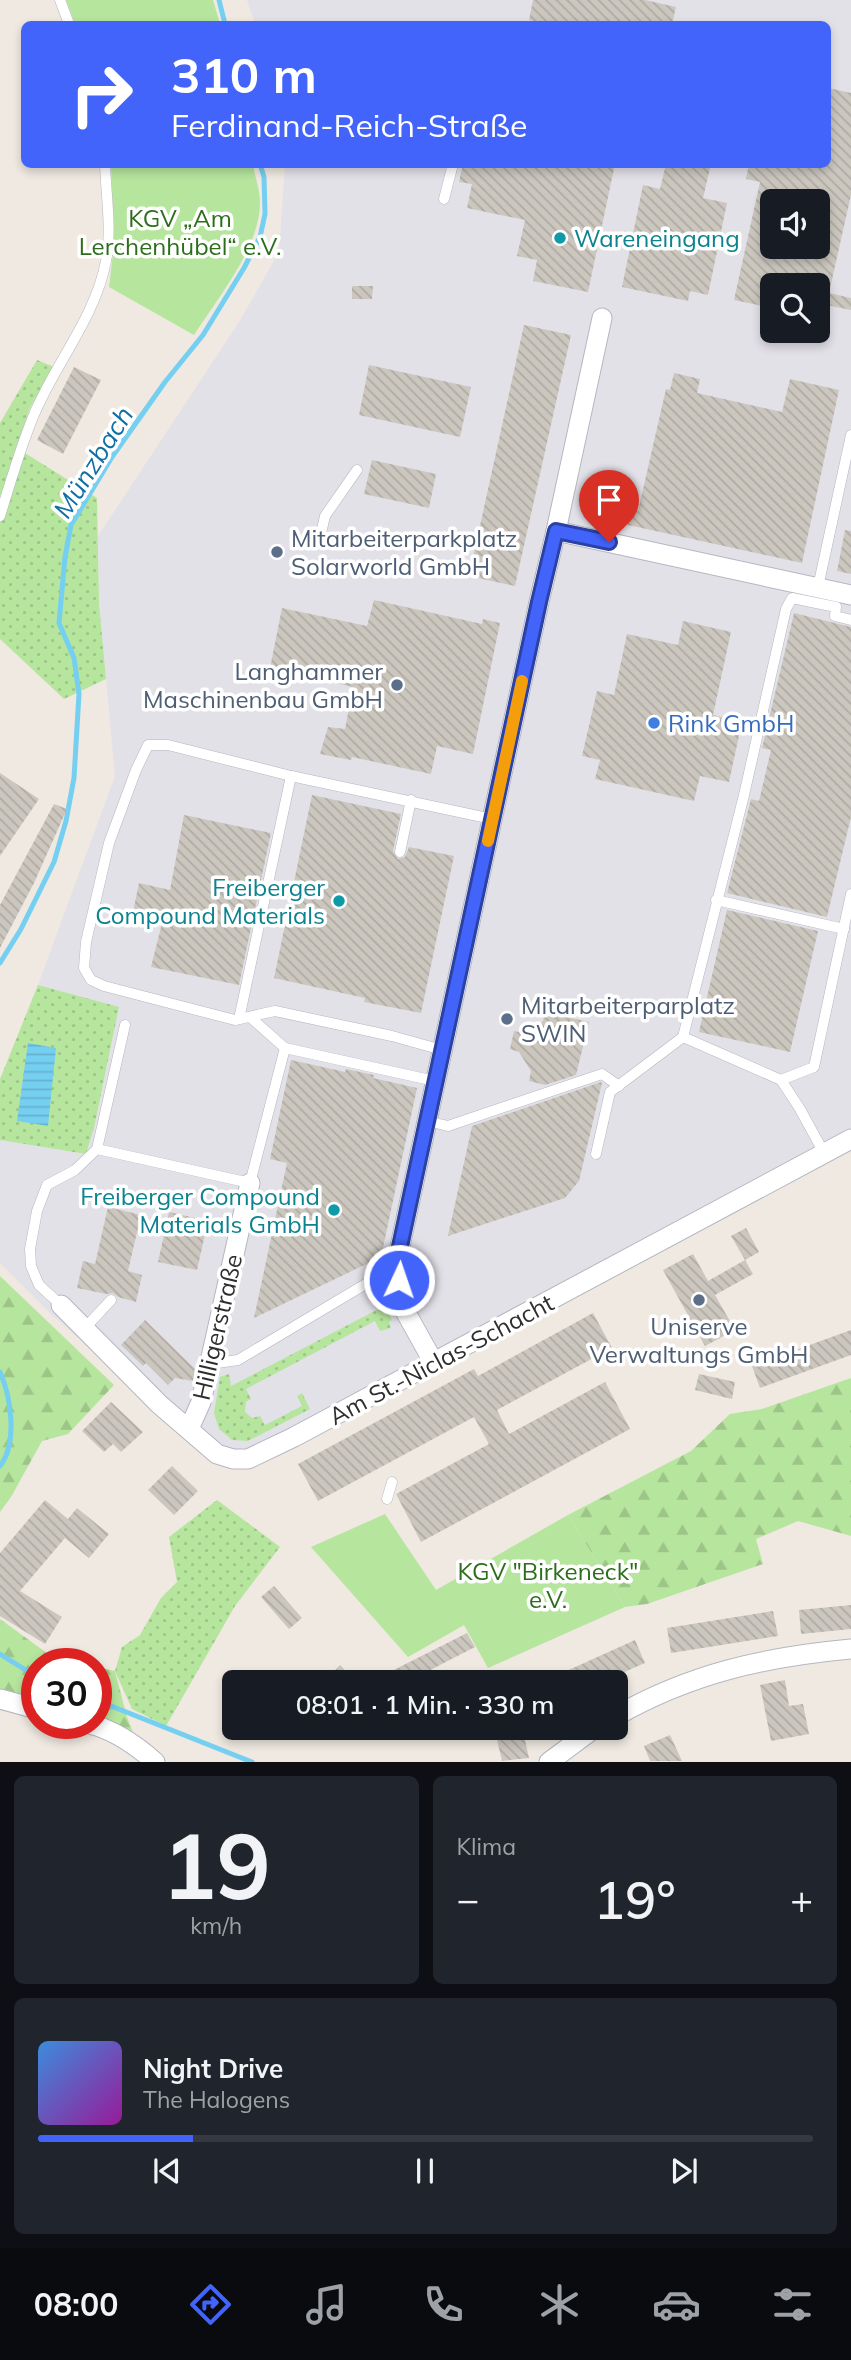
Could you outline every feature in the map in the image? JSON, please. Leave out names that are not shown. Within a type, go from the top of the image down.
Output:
[{"type":"street","points":[[434,1363],[405,1311],[396,1265],[602,318]]},
{"type":"street","points":[[556,531],[851,594]]},
{"type":"street","name":"Am St.-Niclas-Schacht","points":[[61,1305],[159,1404],[217,1454],[233,1460],[248,1459],[434,1363],[851,1139]]},
{"type":"street","name":"Hilligerstraße","points":[[189,1429],[201,1402],[250,1183]]},
{"type":"street","points":[[628,1709],[648,1698],[717,1672],[784,1656],[851,1649]]},
{"type":"street","points":[[0,1699],[21,1705]]},
{"type":"street","points":[[112,1733],[139,1748],[155,1762]]},
{"type":"street","points":[[549,1762],[579,1740]]},
{"type":"lane","points":[[60,0],[68,21]]},
{"type":"lane","points":[[0,516],[36,410],[82,324],[101,280],[108,241],[104,168]]},
{"type":"lane","points":[[444,199],[452,168]]},
{"type":"lane","points":[[818,587],[851,435]]},
{"type":"lane","points":[[317,536],[322,529],[324,516],[357,470]]},
{"type":"lane","points":[[596,1154],[610,1092],[683,1037],[786,609],[792,598],[836,607],[835,616],[851,620]]},
{"type":"lane","points":[[442,1050],[392,1036],[275,1011],[244,1018],[199,1011],[104,986],[91,980],[84,968],[86,942],[110,843],[136,770],[148,745],[168,745],[291,776],[492,819]]},
{"type":"lane","points":[[244,1018],[291,776]]},
{"type":"lane","points":[[400,852],[411,800]]},
{"type":"lane","points":[[715,850],[728,853]]},
{"type":"lane","points":[[781,1080],[814,1067],[851,894]]},
{"type":"lane","points":[[716,900],[844,929]]},
{"type":"lane","points":[[244,1018],[285,1048],[435,1081]]},
{"type":"lane","points":[[61,1305],[39,1285],[31,1266],[30,1249],[37,1211],[47,1185],[75,1170],[97,1149],[125,1025]]},
{"type":"lane","points":[[683,1037],[781,1080],[824,1153]]},
{"type":"lane","points":[[97,1149],[250,1183],[285,1048]]},
{"type":"lane","points":[[427,1121],[449,1126],[602,1074],[619,1086]]},
{"type":"lane","points":[[208,1364],[238,1360],[396,1265]]},
{"type":"lane","points":[[85,1329],[111,1300]]},
{"type":"lane","points":[[387,1499],[392,1482]]},
{"type":"shaded area","points":[[247,0],[851,0],[851,1141],[258,1462],[203,1450],[51,1314],[0,1263],[0,1140],[86,1154],[119,1008],[38,985],[115,776],[99,603],[98,536],[239,322],[279,252],[285,168],[831,168],[831,21],[254,21]]},
{"type":"green space","points":[[66,0],[213,0],[219,21],[74,21]]},
{"type":"green space","name":"KGV „Am Lerchenhübel“ e.V.","points":[[111,168],[254,168],[260,203],[253,237],[236,272],[194,335],[109,287],[114,246]]},
{"type":"green space","points":[[37,360],[54,367],[30,408],[0,497],[0,423]]},
{"type":"green space","points":[[25,453],[97,498],[99,603],[106,679],[64,699],[0,639],[0,523]]},
{"type":"green space","points":[[38,985],[119,1007],[94,1128],[86,1154],[0,1140],[0,1079]]},
{"type":"green space","points":[[0,1276],[114,1385],[68,1434],[42,1441],[0,1512]]},
{"type":"green space","points":[[389,1286],[395,1304],[387,1309],[392,1320],[389,1322],[391,1328],[380,1331],[375,1321],[246,1389],[251,1399],[246,1402],[245,1412],[252,1418],[260,1416],[265,1425],[302,1406],[297,1396],[302,1393],[310,1409],[248,1441],[232,1440],[219,1429],[214,1413],[220,1377],[229,1374],[231,1386],[390,1303],[372,1290]]},
{"type":"green space","points":[[851,1378],[851,1536],[798,1521],[756,1539],[763,1564],[647,1604],[625,1607],[568,1515],[691,1451],[730,1414],[762,1409]]},
{"type":"green space","points":[[217,1500],[280,1547],[235,1606],[166,1726],[132,1709],[115,1671],[122,1647],[140,1635],[161,1598],[177,1582],[169,1537]]},
{"type":"green space","name":"KGV \"Birkeneck\" e.V.","points":[[385,1514],[436,1590],[568,1515],[625,1607],[488,1668],[464,1625],[408,1657],[311,1547]]},
{"type":"green space","points":[[0,1619],[40,1648],[21,1648],[21,1705],[0,1699]]},
{"type":"green space","points":[[112,1670],[115,1671],[127,1717],[139,1748],[112,1733]]},
{"type":"water","points":[[28,1043],[56,1048],[48,1126],[17,1121]]},
{"type":"building","points":[[533,0],[645,0],[676,7],[673,21],[529,20]]},
{"type":"building","points":[[831,89],[851,93],[851,195],[830,289],[830,273],[760,273],[760,305],[734,300],[760,182],[746,179],[748,168],[831,168]]},
{"type":"building","name":"Wareneingang","points":[[462,168],[614,168],[588,292],[533,281],[537,260],[517,256],[525,220],[467,208],[472,184],[459,182]]},
{"type":"building","points":[[665,168],[710,168],[703,198],[727,203],[708,295],[690,291],[688,301],[622,287],[643,185],[660,189]]},
{"type":"building","points":[[352,286],[373,286],[372,299],[352,299]]},
{"type":"building","points":[[830,293],[851,298],[851,310],[830,306]]},
{"type":"building","points":[[524,325],[571,335],[515,586],[469,576]]},
{"type":"building","points":[[369,365],[471,387],[460,437],[359,415]]},
{"type":"building","points":[[74,367],[101,380],[63,454],[37,440]]},
{"type":"building","points":[[674,373],[700,379],[697,393],[782,412],[790,379],[839,390],[802,563],[619,523],[622,507],[638,511],[666,389],[670,390]]},
{"type":"building","points":[[372,460],[436,474],[429,508],[364,494]]},
{"type":"building","points":[[845,530],[851,531],[851,574],[837,571]]},
{"type":"building","name":"Langhammer Maschinenbau GmbH","points":[[374,600],[482,624],[483,619],[500,623],[473,754],[437,746],[431,774],[352,757],[351,760],[320,754],[328,727],[345,729],[353,687],[270,668],[282,608],[367,626]]},
{"type":"building","points":[[794,613],[851,627],[851,817],[827,917],[727,893],[751,799],[759,801],[771,750],[762,748]]},
{"type":"building","points":[[683,621],[731,632],[713,715],[742,722],[729,782],[700,776],[694,801],[595,779],[600,760],[582,756],[597,691],[614,695],[627,634],[678,645]]},
{"type":"building","points":[[0,773],[39,799],[0,856]]},
{"type":"building","name":"Freiberger Compound Materials","points":[[312,795],[401,814],[393,851],[398,859],[405,857],[409,847],[454,856],[421,1013],[364,1002],[365,998],[274,978]]},
{"type":"building","points":[[54,804],[67,809],[34,883],[0,948],[0,905]]},
{"type":"building","points":[[184,815],[271,833],[239,985],[151,967],[163,919],[133,912],[139,883],[170,890]]},
{"type":"building","points":[[727,910],[818,931],[790,1052],[699,1032]]},
{"type":"building","points":[[545,1012],[589,1022],[576,1075],[545,1085],[529,1081],[531,1071],[519,1052],[510,1049],[514,1031],[523,1033],[543,1021]]},
{"type":"building","name":"Freiberger Compound Materials GmbH","points":[[291,1060],[345,1072],[346,1069],[374,1075],[373,1078],[417,1088],[381,1257],[254,1318],[287,1163],[270,1159]]},
{"type":"building","points":[[601,1082],[579,1181],[565,1198],[448,1236],[472,1126]]},
{"type":"building","points":[[108,1207],[141,1215],[128,1271],[142,1275],[136,1302],[113,1293],[77,1288],[83,1261],[95,1264]]},
{"type":"building","points":[[169,1212],[208,1221],[197,1270],[158,1262]]},
{"type":"building","points":[[746,1228],[759,1252],[745,1260],[731,1236]]},
{"type":"building","name":"Uniserve Verwaltungs GmbH","points":[[693,1254],[708,1281],[745,1260],[753,1274],[715,1295],[735,1330],[705,1346],[663,1270]]},
{"type":"building","points":[[593,1313],[612,1348],[497,1410],[509,1434],[605,1382],[630,1429],[421,1542],[396,1494],[489,1444],[474,1417],[318,1501],[298,1464],[474,1369],[478,1376]]},
{"type":"building","points":[[145,1320],[196,1370],[193,1381],[175,1378],[168,1385],[146,1363],[143,1366],[121,1345]]},
{"type":"building","points":[[851,1330],[851,1355],[760,1388],[752,1366]]},
{"type":"building","points":[[699,1374],[735,1382],[732,1399],[695,1390]]},
{"type":"building","points":[[111,1402],[143,1432],[121,1452],[113,1444],[104,1452],[82,1431]]},
{"type":"building","points":[[172,1466],[198,1491],[174,1515],[148,1490]]},
{"type":"building","points":[[45,1500],[68,1519],[77,1508],[109,1534],[89,1558],[65,1538],[20,1591],[62,1617],[45,1644],[0,1616],[0,1553]]},
{"type":"building","points":[[274,1586],[302,1618],[289,1629],[261,1597]]},
{"type":"building","points":[[851,1605],[851,1629],[801,1634],[799,1610]]},
{"type":"building","points":[[773,1611],[778,1636],[671,1653],[667,1628]]},
{"type":"building","points":[[467,1633],[475,1647],[430,1670],[394,1670]]},
{"type":"building","points":[[635,1640],[645,1663],[628,1671],[569,1670]]},
{"type":"building","points":[[785,1680],[789,1706],[803,1704],[809,1734],[771,1741],[760,1685]]},
{"type":"building","points":[[670,1735],[682,1761],[650,1761],[644,1746]]},
{"type":"building","points":[[497,1740],[525,1740],[529,1758],[502,1761]]},
{"type":"waterway","name":"Münzbach","points":[[219,0],[224,21]]},
{"type":"waterway","name":"Münzbach","points":[[0,963],[21,929],[54,862],[66,821],[74,778],[79,694],[74,658],[59,623],[71,525],[112,457],[165,382],[203,335],[244,268],[260,237],[265,214],[261,168]]},
{"type":"waterway","name":"Münzbach","points":[[0,1372],[11,1420],[9,1445],[0,1466]]},
{"type":"waterway","name":"Münzbach","points":[[0,1654],[21,1667]]},
{"type":"waterway","name":"Münzbach","points":[[112,1706],[252,1762]]},
{"type":"slow traffic","points":[[488,841],[522,681]]},
{"type":"place","name":"Wareneingang","points":[[560,238]]},
{"type":"place","name":"Mitarbeiterparkplatz Solarworld GmbH","points":[[277,552]]},
{"type":"place","name":"Langhammer Maschinenbau GmbH","points":[[397,685]]},
{"type":"place","name":"Rink GmbH","points":[[654,723]]},
{"type":"place","name":"Freiberger Compound Materials","points":[[339,901]]},
{"type":"place","name":"Mitarbeiterparplatz SWIN","points":[[507,1019]]},
{"type":"place","name":"Freiberger Compound Materials GmbH","points":[[334,1210]]},
{"type":"place","name":"Uniserve Verwaltungs GmbH","points":[[699,1300]]},
{"type":"route","points":[[399,1280],[396,1265],[556,531],[609,542]]}]
